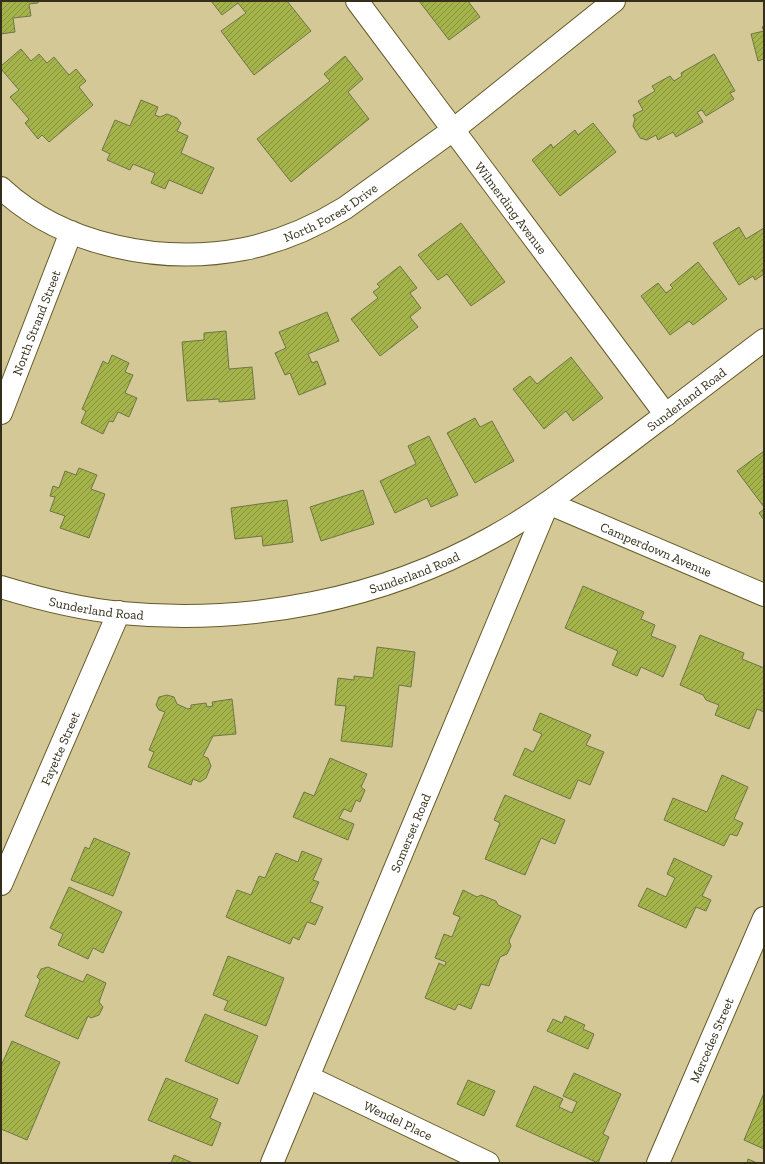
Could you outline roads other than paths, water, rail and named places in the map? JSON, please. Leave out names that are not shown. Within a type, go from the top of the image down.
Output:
[{"type":"street","name":"Wilmerding Avenue","points":[[357,1],[666,415]]},
{"type":"street","name":"North Forest Drive","points":[[1,188],[9,196],[42,218],[71,232],[113,246],[158,254],[199,255],[244,249],[288,236],[330,217],[453,130],[614,1]]},
{"type":"street","name":"North Strand Street","points":[[1,413],[71,232]]},
{"type":"street","name":"Sunderland Road","points":[[1,587],[44,600],[119,612],[175,616],[252,613],[318,602],[382,585],[444,562],[493,537],[548,503],[764,340]]},
{"type":"street","name":"Camperdown Avenue","points":[[548,503],[764,594]]},
{"type":"street","name":"Somerset Road","points":[[272,1163],[548,503]]},
{"type":"street","name":"Fayette Street","points":[[1,884],[119,612]]},
{"type":"street","name":"Mercedes Street","points":[[658,1163],[764,918]]},
{"type":"street","name":"Wendel Place","points":[[308,1077],[488,1163]]}]
